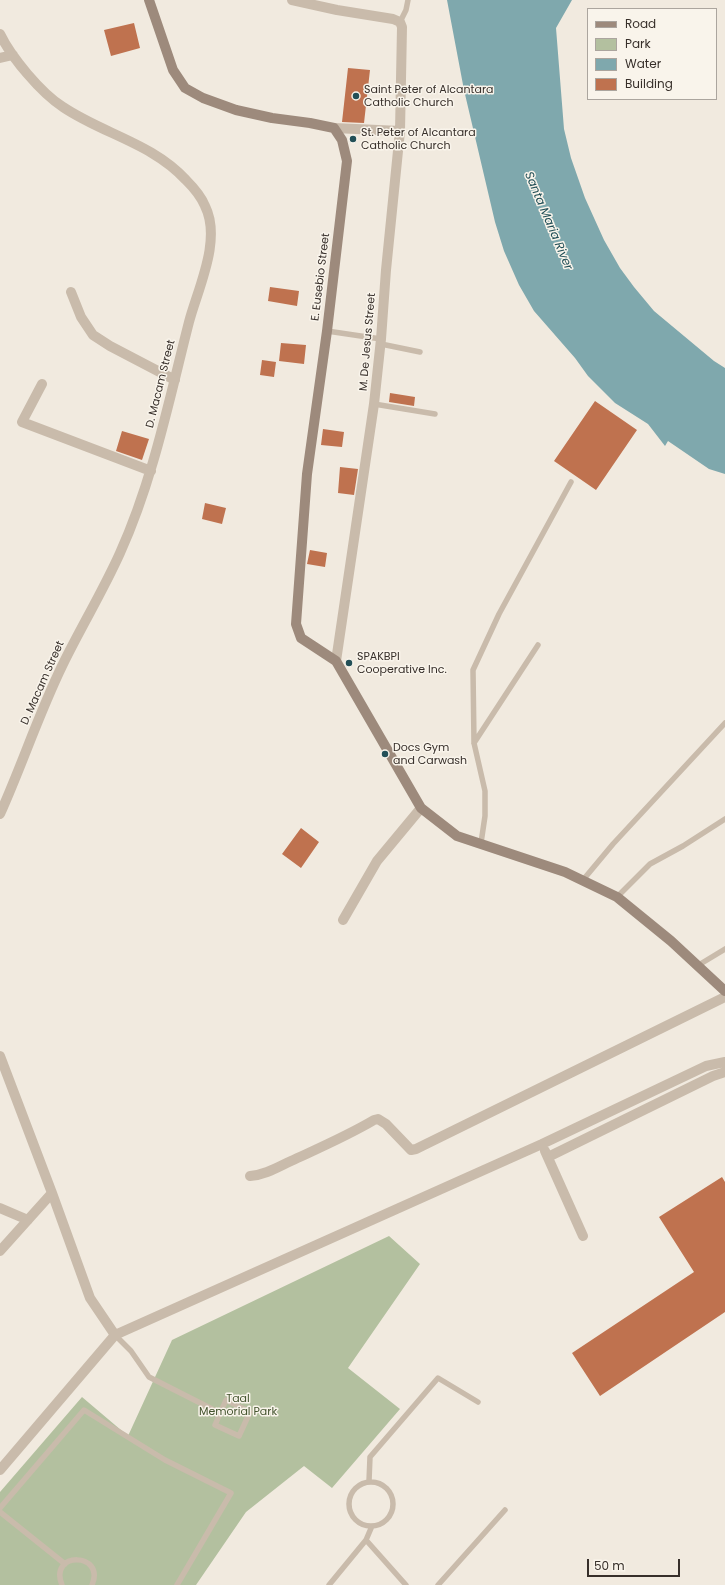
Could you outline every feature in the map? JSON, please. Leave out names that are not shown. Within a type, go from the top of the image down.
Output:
[{"type":"main road","points":[[149,0],[173,70],[185,88],[203,98],[236,110],[272,118],[334,128]]},
{"type":"main road","name":"E. Eusebio Street","points":[[334,128],[342,140],[347,161],[327,331],[307,474],[296,624],[301,638],[336,661]]},
{"type":"main road","points":[[336,661],[421,808],[457,836],[583,880],[617,897],[671,941],[725,991]]},
{"type":"street","points":[[292,0],[337,10],[379,16],[400,22]]},
{"type":"street","name":"M. De Jesus Street","points":[[336,661],[374,404],[381,341],[386,270],[400,131],[402,27],[400,22]]},
{"type":"street","name":"D. Macam Street","points":[[0,34],[13,55],[43,91],[62,107],[89,122],[146,149],[175,168],[192,187],[205,206],[212,226],[212,245],[190,319],[151,471],[120,553],[62,666],[0,814]]},
{"type":"street","points":[[0,58],[13,55]]},
{"type":"street","points":[[334,128],[400,131]]},
{"type":"street","points":[[71,292],[81,317],[93,335],[110,346],[174,380]]},
{"type":"street","points":[[42,384],[22,422],[151,471]]},
{"type":"street","points":[[343,920],[377,860],[421,808]]},
{"type":"street","points":[[250,1176],[259,1175],[298,1158],[378,1119],[386,1124],[411,1150],[416,1149],[725,997]]},
{"type":"street","points":[[0,1056],[90,1298],[115,1335]]},
{"type":"street","points":[[0,1470],[115,1335],[542,1144],[706,1066],[725,1062]]},
{"type":"street","points":[[548,1157],[713,1076],[725,1072]]},
{"type":"street","points":[[542,1144],[584,1236]]},
{"type":"street","points":[[1,1247],[52,1193]]},
{"type":"street","points":[[0,1208],[28,1220]]},
{"type":"lane","points":[[400,22],[406,10],[408,0]]},
{"type":"lane","points":[[327,331],[381,341],[420,352]]},
{"type":"lane","points":[[374,404],[435,414]]},
{"type":"lane","points":[[480,844],[485,816],[485,791],[474,743],[473,670],[500,614],[571,482]]},
{"type":"lane","points":[[474,743],[538,645]]},
{"type":"lane","points":[[583,880],[613,844],[725,723]]},
{"type":"lane","points":[[617,897],[650,864],[725,820]]},
{"type":"lane","points":[[698,966],[725,950]]},
{"type":"lane","points":[[115,1335],[130,1351],[149,1377],[220,1413]]},
{"type":"lane","points":[[369,1481],[370,1457],[438,1378],[478,1402]]},
{"type":"lane","points":[[226,1400],[250,1412],[239,1436],[215,1424],[220,1413],[226,1400]]},
{"type":"lane","points":[[0,1508],[84,1410],[165,1460],[231,1493],[176,1585]]},
{"type":"lane","points":[[369,1481],[383,1484],[392,1495],[394,1502],[390,1515],[379,1524],[372,1526],[359,1522],[354,1518],[349,1505],[350,1498],[356,1487],[369,1481]]},
{"type":"lane","points":[[438,1585],[505,1510]]},
{"type":"lane","points":[[0,1512],[65,1564]]},
{"type":"lane","points":[[329,1585],[366,1540],[372,1526]]},
{"type":"lane","points":[[366,1540],[406,1585]]},
{"type":"lane","points":[[62,1585],[60,1574],[65,1564],[75,1560],[86,1562],[93,1570],[94,1575],[92,1585]]},
{"type":"green space","name":"Taal Memorial Park","points":[[389,1236],[420,1264],[348,1368],[400,1409],[332,1488],[304,1466],[246,1512],[196,1585],[0,1585],[0,1492],[82,1397],[128,1436],[172,1340]]},
{"type":"water","name":"Santa Maria River","points":[[447,0],[572,0],[556,28],[564,129],[571,158],[585,198],[604,240],[620,268],[654,311],[714,361],[725,368],[725,474],[709,469],[668,441],[665,446],[648,424],[615,403],[588,376],[575,358],[534,311],[519,285],[504,251],[495,222],[464,90]]},
{"type":"building","points":[[134,23],[140,48],[111,56],[104,30]]},
{"type":"building","name":"Saint Peter of Alcantara Catholic Church","points":[[348,68],[370,70],[364,123],[342,122]]},
{"type":"building","points":[[270,287],[299,291],[297,306],[268,301]]},
{"type":"building","points":[[281,343],[306,345],[304,364],[279,361]]},
{"type":"building","points":[[262,360],[276,362],[274,377],[260,375]]},
{"type":"building","points":[[390,393],[415,397],[414,406],[389,402]]},
{"type":"building","points":[[595,401],[637,430],[596,490],[554,461]]},
{"type":"building","points":[[323,429],[344,432],[342,447],[321,445]]},
{"type":"building","points":[[122,431],[149,439],[142,460],[116,451]]},
{"type":"building","points":[[340,467],[358,469],[354,495],[338,493]]},
{"type":"building","points":[[205,503],[226,508],[222,524],[202,519]]},
{"type":"building","points":[[310,550],[327,553],[325,567],[307,564]]},
{"type":"building","points":[[301,828],[319,842],[301,868],[282,854]]},
{"type":"building","points":[[722,1177],[725,1182],[725,1312],[600,1396],[572,1353],[694,1272],[659,1217]]},
{"type":"place","name":"Saint Peter of Alcantara Catholic Church","points":[[356,96]]},
{"type":"place","name":"St. Peter of Alcantara Catholic Church","points":[[353,139]]},
{"type":"place","name":"SPAKBPI Cooperative Inc.","points":[[349,663]]},
{"type":"place","name":"Docs Gym and Carwash","points":[[385,754]]}]
